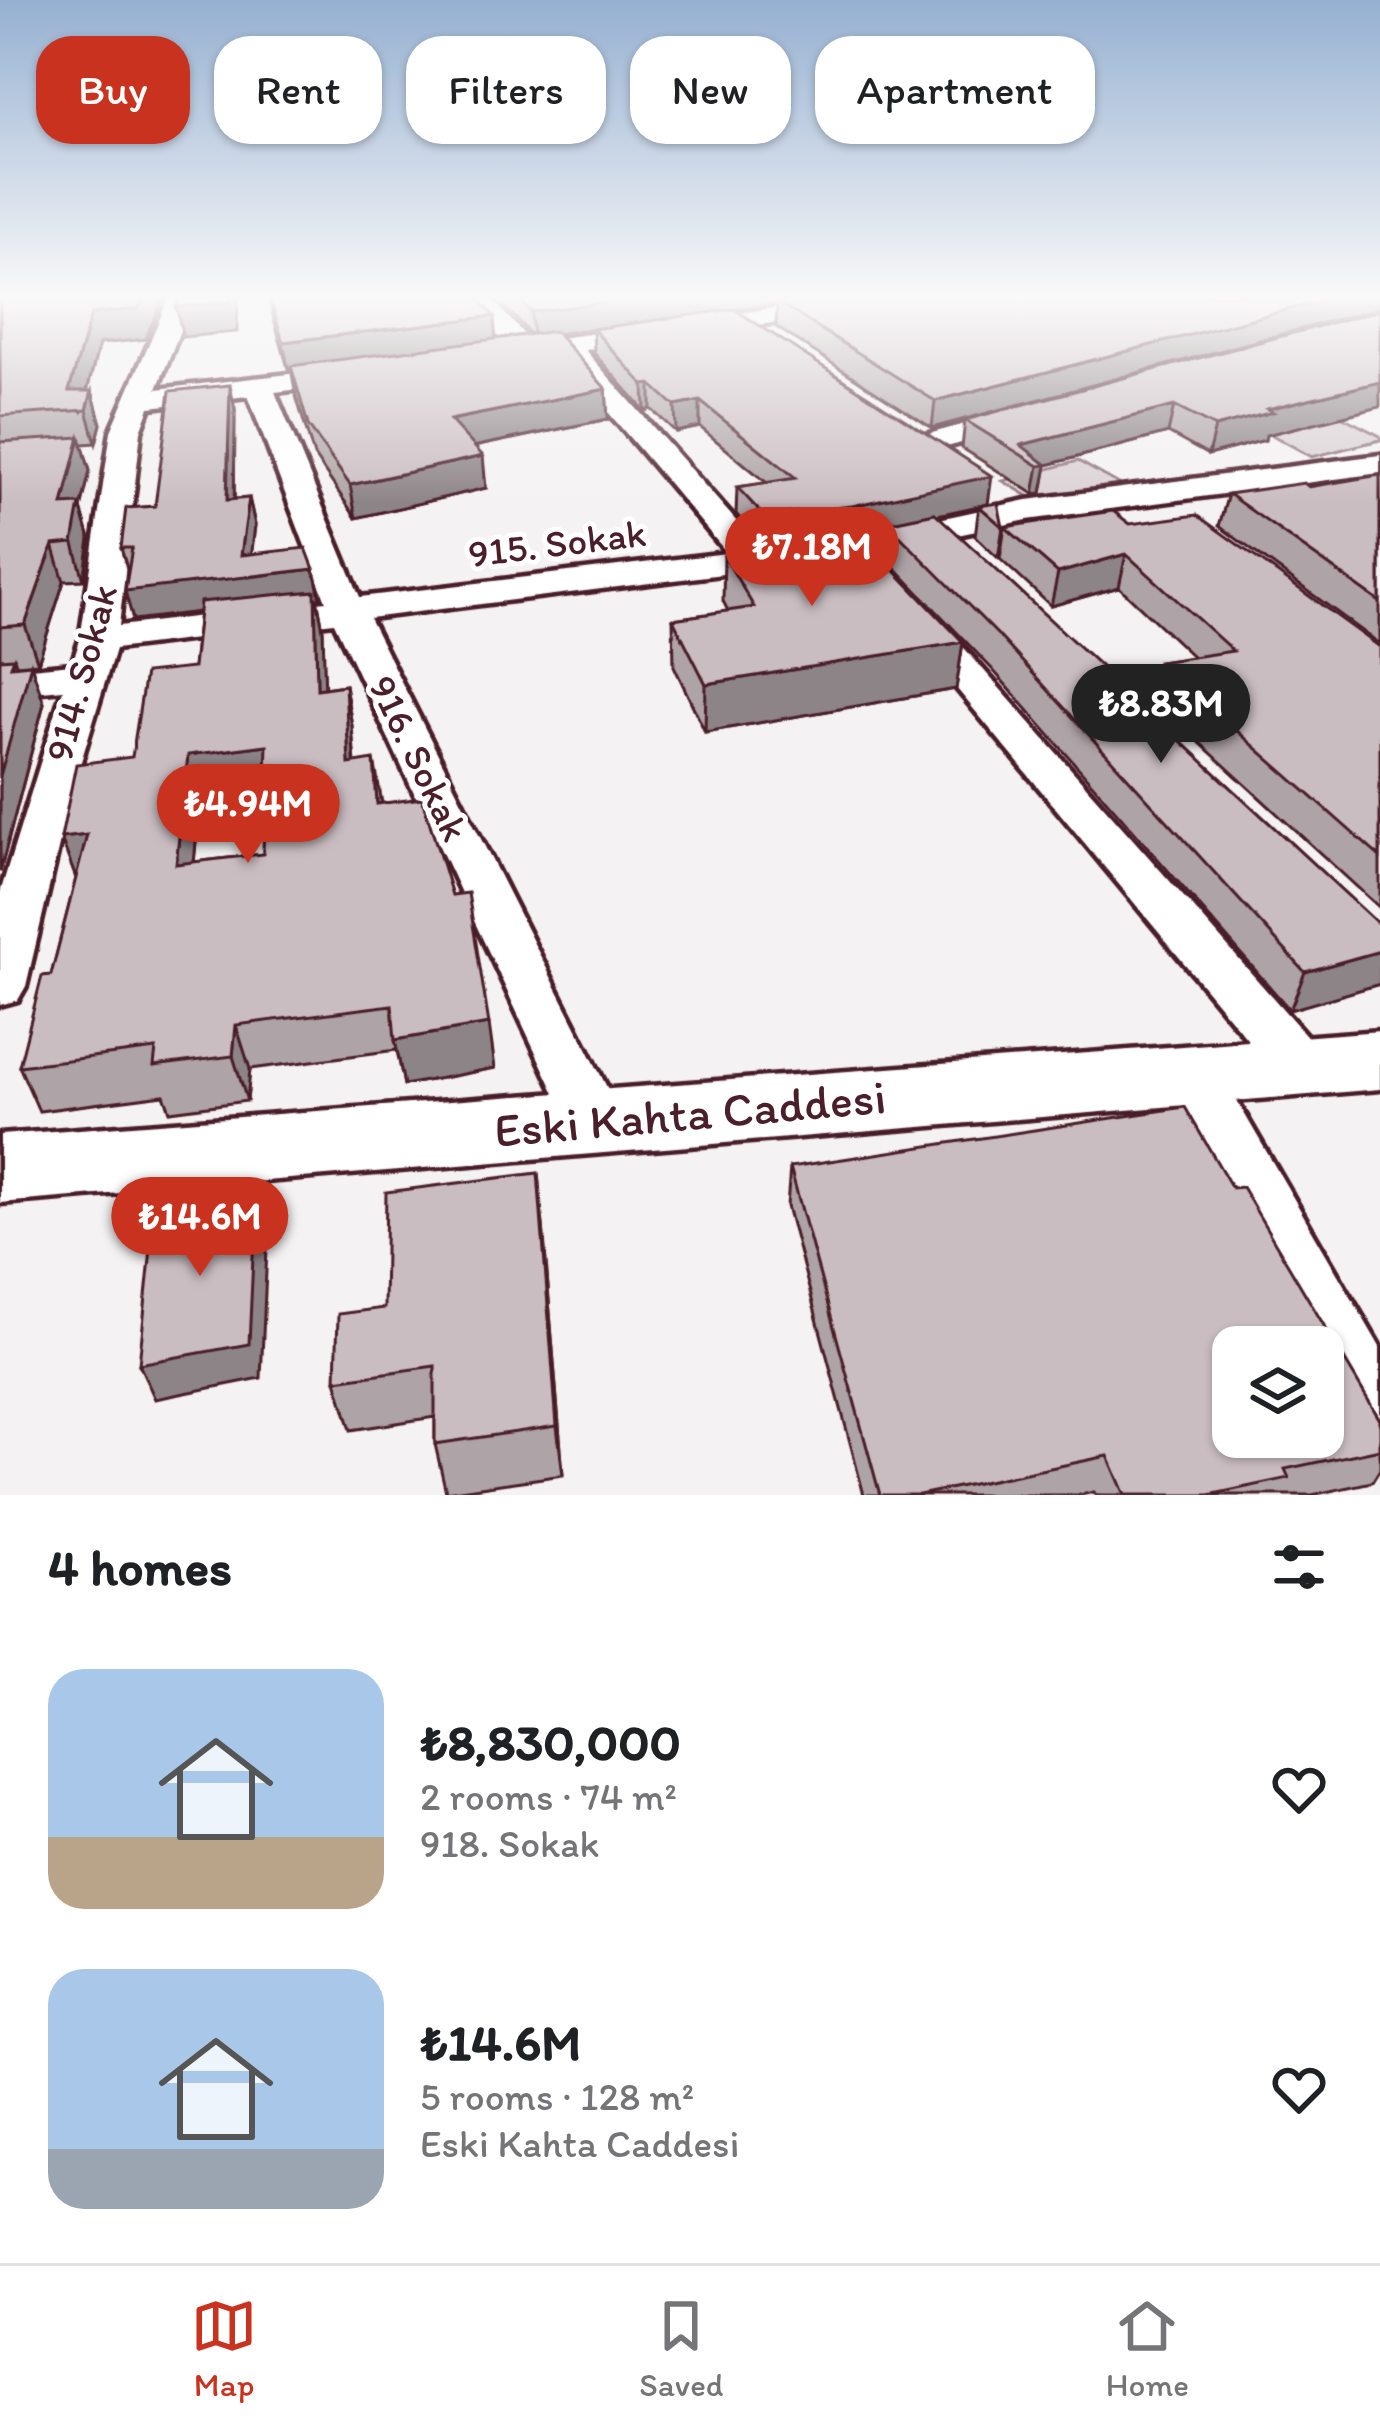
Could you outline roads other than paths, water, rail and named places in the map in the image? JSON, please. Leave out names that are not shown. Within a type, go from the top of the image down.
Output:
[{"type":"main road","name":"Eski Kahta Caddesi","points":[[0,1168],[1380,1060]]},
{"type":"street","name":"914. Sokak","points":[[0,986],[91,657],[126,431],[151,365]]},
{"type":"street","points":[[583,365],[752,560]]},
{"type":"street","points":[[136,400],[370,372]]},
{"type":"street","name":"916. Sokak","points":[[259,388],[348,611],[596,1120]]},
{"type":"street","points":[[959,466],[915,438],[1038,413]]},
{"type":"street","points":[[83,458],[125,455]]},
{"type":"street","name":"915. Sokak","points":[[0,682],[91,657],[348,611],[851,548],[944,532],[1028,510],[1380,464]]},
{"type":"street","points":[[993,488],[1028,510]]},
{"type":"street","points":[[1150,495],[1185,522]]},
{"type":"street","points":[[944,532],[979,565]]},
{"type":"street","points":[[851,548],[975,680],[1300,1065]]},
{"type":"street","points":[[1193,1073],[1380,1412]]}]
